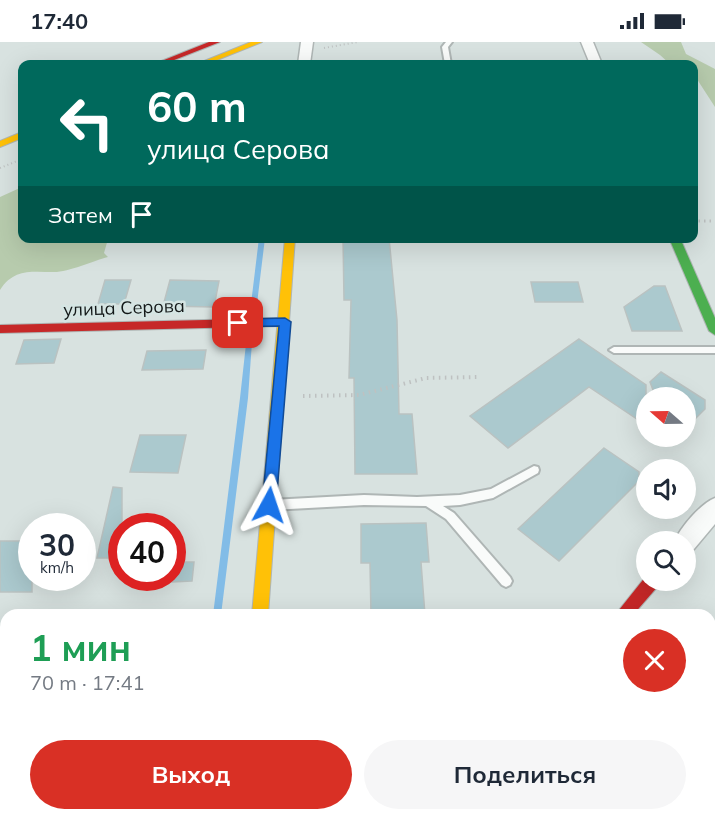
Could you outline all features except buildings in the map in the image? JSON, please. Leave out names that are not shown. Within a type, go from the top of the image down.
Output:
[{"type":"street","points":[[169,60],[216,42]]},
{"type":"street","points":[[211,60],[258,42]]},
{"type":"street","points":[[305,60],[307,42]]},
{"type":"street","points":[[587,42],[594,60]]},
{"type":"street","points":[[0,144],[18,137]]},
{"type":"street","points":[[260,609],[290,243]]},
{"type":"street","points":[[677,243],[711,311],[715,331]]},
{"type":"street","name":"улица Серова","points":[[0,329],[285,322]]},
{"type":"street","points":[[695,531],[715,508]]},
{"type":"street","points":[[628,609],[643,591]]},
{"type":"lane","points":[[447,60],[445,47],[449,42]]},
{"type":"lane","points":[[614,350],[715,350]]},
{"type":"lane","points":[[269,505],[364,500],[428,502],[460,500],[493,493],[534,470]]},
{"type":"lane","points":[[428,502],[450,516],[506,581]]},
{"type":"path","points":[[0,168],[18,161]]},
{"type":"path","points":[[698,221],[715,221]]},
{"type":"path","points":[[278,397],[359,395],[426,378],[480,377]]},
{"type":"green space","points":[[641,42],[681,42],[686,54],[698,60],[666,60]]},
{"type":"green space","points":[[698,60],[715,69],[715,107],[698,81]]},
{"type":"green space","points":[[18,189],[18,243],[107,243],[104,253],[108,257],[60,272],[31,272],[17,275],[5,283],[0,290],[0,197]]},
{"type":"waterway","points":[[253,312],[261,243]]},
{"type":"waterway","points":[[218,609],[244,398],[250,328]]},
{"type":"traffic: fast","points":[[676,243],[715,331]]},
{"type":"traffic: slow","points":[[211,60],[258,42]]},
{"type":"traffic: slow","points":[[0,144],[18,137]]},
{"type":"traffic: slow","points":[[260,609],[290,243]]},
{"type":"traffic: jam","points":[[169,60],[216,42]]},
{"type":"traffic: jam","points":[[0,329],[285,322]]},
{"type":"traffic: jam","points":[[628,609],[644,591]]},
{"type":"route","points":[[238,323],[285,322],[269,505]]}]
